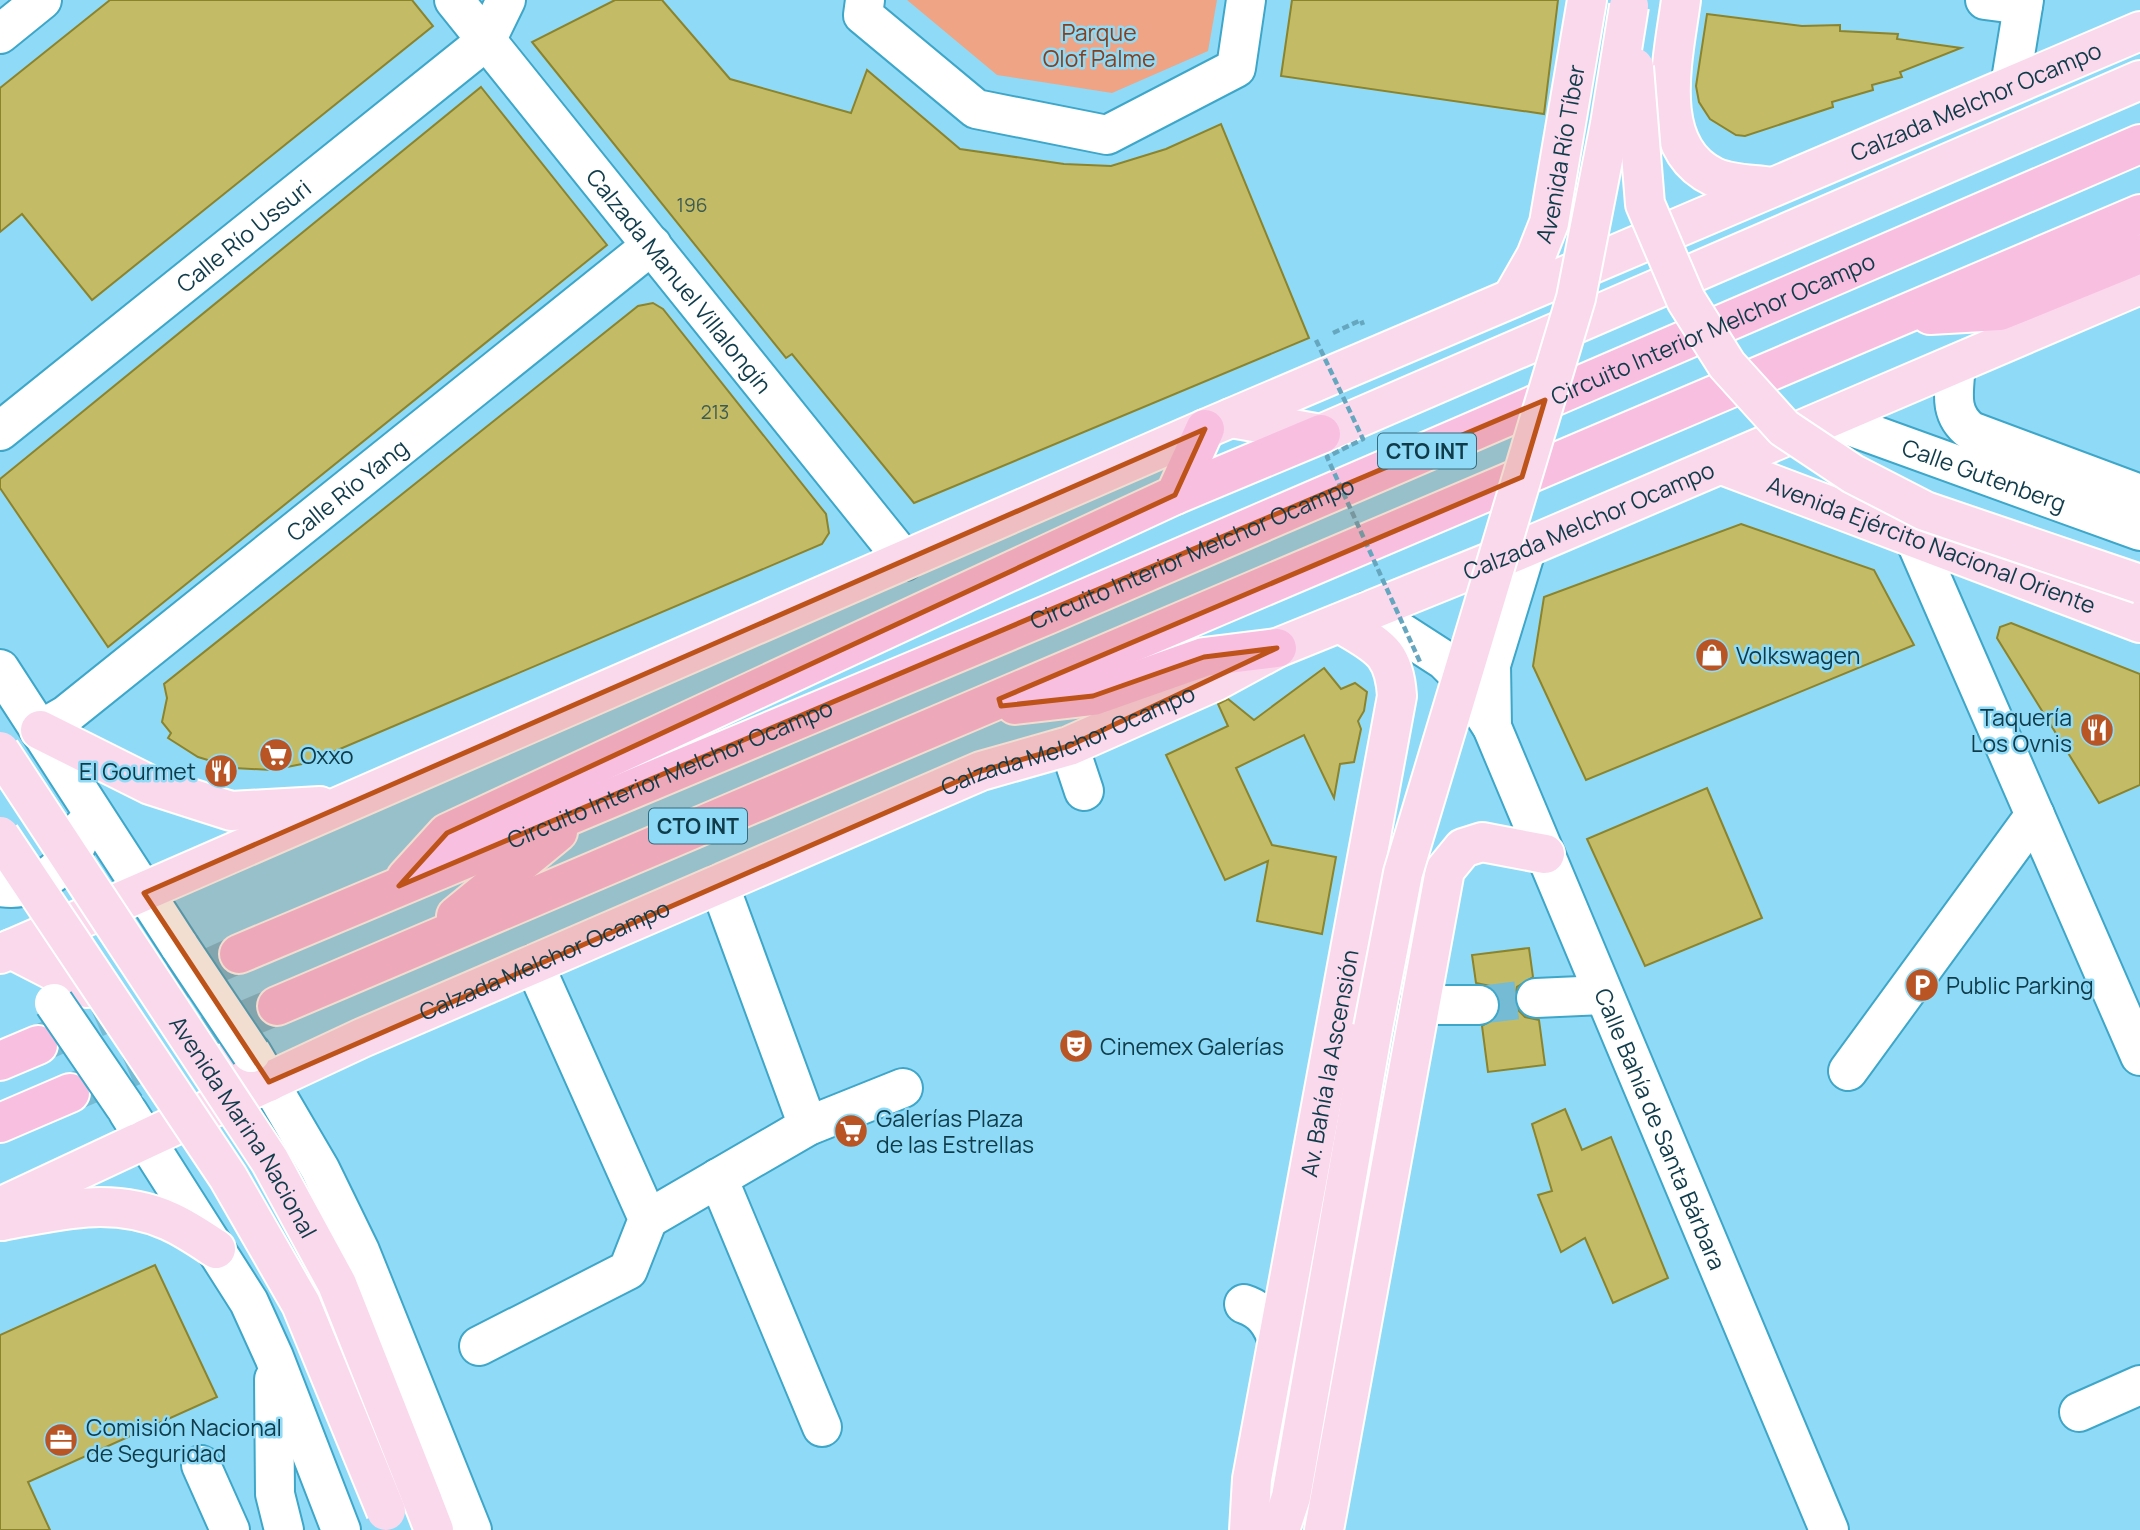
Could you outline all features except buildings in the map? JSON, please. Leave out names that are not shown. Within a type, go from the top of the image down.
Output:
[{"type":"highway","name":"Circuito Interior Melchor Ocampo","points":[[239,954],[1059,609],[2140,144]]},
{"type":"highway","name":"CTO INT","points":[[277,1006],[2140,214]]},
{"type":"highway","points":[[1903,316],[2000,311],[2140,254]]},
{"type":"highway","points":[[1175,495],[1218,423]]},
{"type":"highway","points":[[399,886],[447,832],[1175,495],[1321,434]]},
{"type":"highway","points":[[974,709],[1093,696],[1204,657],[1277,648]]},
{"type":"highway","points":[[422,943],[593,804]]},
{"type":"highway","points":[[0,1061],[38,1045]]},
{"type":"highway","points":[[0,1123],[70,1093]]},
{"type":"main road","name":"Avenida Río Tíber","points":[[1511,299],[1536,256],[1549,223],[1587,0]]},
{"type":"main road","points":[[1681,0],[1671,83],[1672,114],[1681,142],[1691,159],[1712,176],[1730,182],[1772,187]]},
{"type":"main road","points":[[1630,3],[1644,204],[1686,300],[1727,365],[1784,428],[1853,474],[2134,608]]},
{"type":"main road","points":[[1280,1530],[1291,1497],[1373,1028],[1403,873],[1576,298],[1610,124],[1630,3]]},
{"type":"main road","name":"Calzada Melchor Ocampo","points":[[4,944],[144,893],[1218,423],[2140,31]]},
{"type":"main road","points":[[1218,423],[1321,434],[1722,263],[2140,80]]},
{"type":"main road","name":"Calzada Melchor Ocampo","points":[[0,1207],[134,1123],[250,1066],[362,1038],[981,772],[1069,746],[1216,681],[1277,648],[1722,465],[2140,285]]},
{"type":"main road","name":"Avenida Ejército Nacional Oriente","points":[[1722,465],[1915,540],[2134,608]]},
{"type":"main road","name":"Av. Bahía la Ascensión","points":[[1249,1530],[1252,1479],[1397,696],[1395,675],[1386,653],[1354,617]]},
{"type":"main road","points":[[40,730],[150,785],[231,811],[343,804]]},
{"type":"main road","name":"Avenida Marina Nacional","points":[[0,751],[270,1161],[337,1284],[428,1514]]},
{"type":"main road","name":"Avenida Marina Nacional","points":[[0,836],[228,1177],[288,1281],[346,1409],[389,1520]]},
{"type":"main road","points":[[1324,1530],[1445,870],[1463,848],[1482,842],[1545,854]]},
{"type":"main road","points":[[4,944],[70,995],[250,1066]]},
{"type":"main road","points":[[0,1221],[102,1205],[134,1209],[170,1221],[216,1249]]},
{"type":"street","points":[[0,34],[42,0]]},
{"type":"street","name":"Calzada Manuel Villalongín","points":[[454,0],[905,561]]},
{"type":"street","points":[[486,41],[506,0]]},
{"type":"street","points":[[865,0],[863,15],[976,109],[1107,135],[1236,68],[1246,0]]},
{"type":"street","points":[[1985,0],[2024,3],[2010,86]]},
{"type":"street","name":"Calle Río Ussuri","points":[[0,431],[486,41]]},
{"type":"street","name":"Calle Río Yang","points":[[40,730],[72,710],[652,244]]},
{"type":"street","name":"Calle Gutenberg","points":[[1956,365],[1954,408],[1963,425],[1971,431],[2140,494]]},
{"type":"street","name":"Calle Gutenberg","points":[[1830,419],[2140,531]]},
{"type":"street","points":[[1915,540],[2140,1056]]},
{"type":"street","points":[[1492,727],[1491,665],[1527,547]]},
{"type":"street","points":[[2134,608],[2140,559]]},
{"type":"street","points":[[1354,617],[1451,666],[1492,727]]},
{"type":"street","name":"Avenida Marina Nacional","points":[[1,673],[180,947],[250,1066],[320,1169],[360,1251],[472,1530]]},
{"type":"street","name":"Calle Bahía de Santa Bárbara","points":[[1492,727],[1829,1530]]},
{"type":"street","points":[[1069,746],[1084,791]]},
{"type":"street","points":[[0,887],[34,884],[56,872],[73,854],[82,831],[87,802]]},
{"type":"street","points":[[1847,1071],[2035,815]]},
{"type":"street","points":[[719,884],[808,1126]]},
{"type":"street","points":[[534,964],[648,1219]]},
{"type":"street","points":[[70,995],[134,1123],[249,1302],[274,1357],[341,1530]]},
{"type":"street","points":[[1536,998],[1603,995]]},
{"type":"street","points":[[1419,1005],[1479,1005]]},
{"type":"street","points":[[479,1346],[628,1270],[648,1219],[808,1126],[903,1088]]},
{"type":"street","points":[[718,1178],[822,1427]]},
{"type":"street","points":[[1244,1304],[1257,1310],[1268,1321],[1278,1342]]},
{"type":"street","points":[[274,1357],[275,1494],[284,1530]]},
{"type":"street","points":[[2080,1412],[2140,1385]]},
{"type":"street","points":[[201,1465],[230,1530]]},
{"type":"path","points":[[1361,320],[1316,340],[1363,439],[1327,457],[1420,662]]},
{"type":"highlighted area","points":[[1545,400],[1522,477],[999,699],[1001,706],[1093,696],[1204,657],[1277,648],[1069,746],[981,771],[269,1082],[144,893],[1205,429],[1175,495],[447,833],[399,886]]},
{"type":"green space","name":"Parque Olof Palme","points":[[907,0],[1217,0],[1208,51],[1112,93],[997,75]]},
{"type":"tunnel","points":[[43,1042],[239,954]]},
{"type":"tunnel","points":[[1479,1005],[1536,998]]},
{"type":"tunnel","points":[[75,1091],[277,1006]]},
{"type":"place","name":"Volkswagen","points":[[1712,655]]},
{"type":"place","name":"Taquería Los Ovnis","points":[[2097,730]]},
{"type":"place","name":"Oxxo","points":[[276,755]]},
{"type":"place","name":"El Gourmet","points":[[221,771]]},
{"type":"place","name":"Public Parking","points":[[1922,985]]},
{"type":"place","name":"Cinemex Galerías","points":[[1076,1046]]},
{"type":"place","name":"Galerías Plaza de las Estrellas","points":[[851,1131]]},
{"type":"place","name":"Comisión Nacional de Seguridad","points":[[61,1440]]}]
